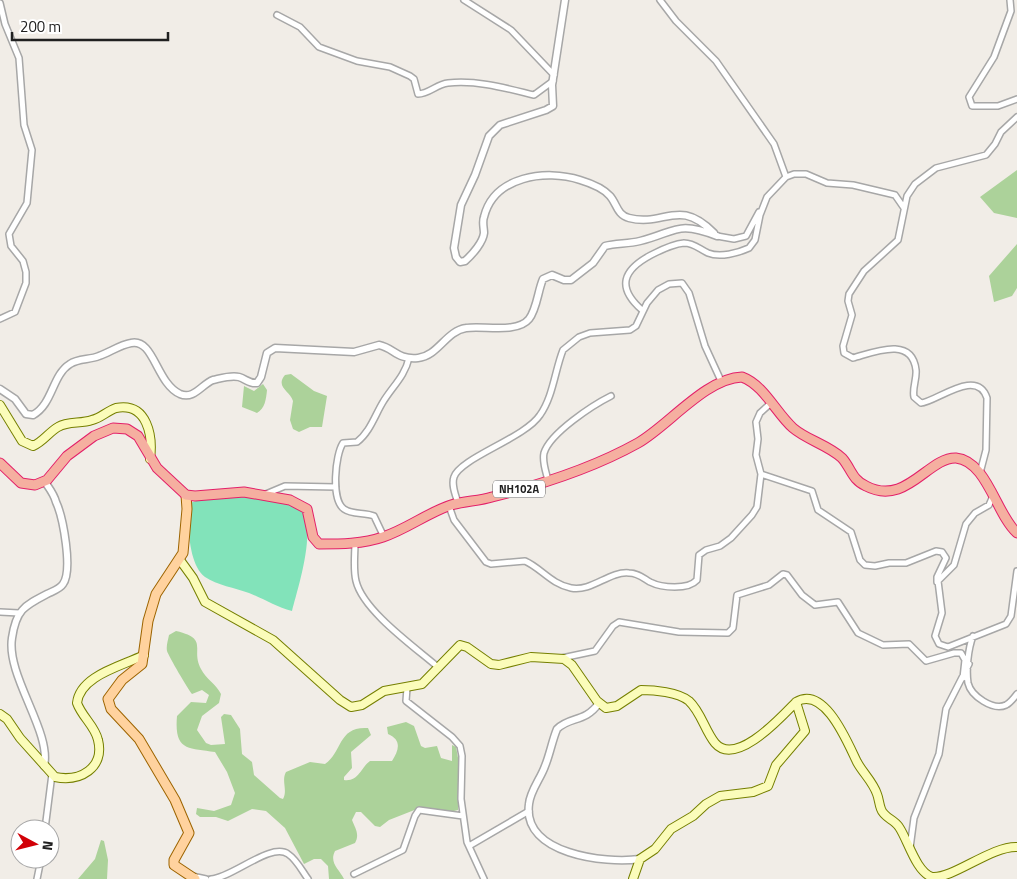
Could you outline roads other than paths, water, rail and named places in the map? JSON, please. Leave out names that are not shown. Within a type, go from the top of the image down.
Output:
[{"type":"highway","name":"NH102A","points":[[186,495],[244,492],[266,494],[290,500],[306,509],[313,537],[319,544],[355,542],[384,537],[454,504],[493,497],[548,480],[638,443],[687,405],[722,382],[734,377],[748,379],[800,434],[840,456],[852,475],[870,488],[889,490],[903,487],[947,460],[956,458],[964,460],[980,474],[1002,516],[1017,533]]},
{"type":"highway","points":[[0,463],[21,483],[35,485],[45,482],[76,447],[113,428],[127,429],[138,436],[150,459],[163,475],[186,495]]},
{"type":"main road","points":[[0,405],[22,441],[33,446],[59,426],[90,421],[118,408],[131,408],[140,414],[149,427],[152,445],[150,459]]},
{"type":"main road","points":[[186,495],[185,546],[180,560],[156,594],[148,621],[144,655],[140,667],[122,680],[112,692],[108,704],[139,738],[175,800],[189,833],[174,860],[174,865],[193,878]]},
{"type":"main road","points":[[180,560],[193,578],[205,602],[273,640],[346,705],[356,707],[384,691],[422,684],[440,668],[460,645],[468,647],[491,664],[499,665],[531,656],[560,658],[572,665],[598,703],[606,708],[618,706],[641,690],[682,697],[693,706],[716,744],[720,747],[733,748],[755,740],[796,702],[805,699],[816,702],[836,720],[877,794],[885,816],[900,828],[910,850],[927,874],[939,877],[960,870],[1000,850],[1017,847]]},
{"type":"main road","points":[[0,714],[7,719],[20,738],[52,774],[62,778],[83,775],[94,767],[98,761],[98,741],[80,710],[78,698],[82,690],[94,679],[144,655]]},
{"type":"main road","points":[[633,879],[640,860],[655,849],[671,829],[712,800],[753,792],[768,786],[776,765],[805,731],[796,702]]},
{"type":"street","points":[[464,0],[511,30],[554,78]]},
{"type":"street","points":[[565,0],[554,78],[553,106],[500,125],[489,136],[475,175],[461,205],[454,248],[458,260],[465,261],[483,239],[484,217],[500,192],[515,181],[534,176],[568,177],[591,184],[608,194],[618,211],[626,218],[677,214],[688,216],[698,220],[717,236]]},
{"type":"street","points":[[660,0],[676,21],[716,61],[774,144],[786,177]]},
{"type":"street","points":[[1010,0],[1011,11],[998,47],[969,98],[969,102],[972,106],[988,107],[1017,99]]},
{"type":"street","points":[[0,3],[5,24],[16,48],[21,69],[24,125],[32,157],[27,203],[12,226],[8,238],[11,246],[25,265],[26,284],[15,312],[0,319]]},
{"type":"street","points":[[277,15],[300,27],[319,47],[357,61],[390,67],[410,76],[414,79],[418,94],[436,86],[454,83],[495,85],[534,95],[554,78]]},
{"type":"street","points":[[980,474],[986,450],[987,398],[984,392],[972,387],[961,387],[922,403],[917,401],[913,393],[916,368],[908,355],[902,350],[887,348],[853,358],[844,354],[843,346],[852,315],[848,301],[849,294],[864,271],[898,240],[910,190],[924,176],[943,164],[986,155],[995,144],[1001,132],[1017,117]]},
{"type":"street","points":[[0,389],[15,399],[26,414],[33,415],[42,407],[62,371],[70,364],[93,358],[134,342],[147,348],[157,370],[168,384],[179,393],[187,395],[196,392],[207,382],[227,377],[237,376],[251,383],[257,383],[261,377],[267,354],[275,348],[354,352],[379,345],[396,355],[409,358],[429,354],[455,331],[462,328],[521,325],[530,316],[543,279],[552,275],[564,280],[571,280],[593,263],[605,246],[639,241],[682,226],[695,227],[717,236],[734,239],[746,236],[768,197],[786,177],[800,173],[828,183],[873,188],[895,195],[904,209]]},
{"type":"street","points":[[642,310],[632,299],[626,287],[632,267],[661,250],[680,243],[693,244],[715,255],[749,248],[755,240],[760,215],[768,197]]},
{"type":"street","points":[[722,382],[705,346],[689,293],[682,282],[669,284],[658,290],[642,310],[636,326],[630,330],[590,333],[570,343],[561,356],[540,416],[514,438],[465,465],[454,476],[454,520],[486,562],[491,564],[525,561],[556,582],[576,588],[592,585],[624,572],[637,574],[660,585],[688,586],[697,580],[699,554],[724,543],[752,515],[759,499],[761,474],[756,455],[758,439],[756,422],[760,414],[771,403]]},
{"type":"street","points":[[384,537],[374,516],[343,509],[337,501],[338,451],[343,443],[358,442],[364,435],[384,400],[402,375],[409,358]]},
{"type":"street","points":[[548,480],[544,461],[546,449],[582,413],[611,396]]},
{"type":"street","points":[[761,474],[812,491],[822,514],[851,532],[860,560],[865,564],[875,566],[889,563],[906,563],[936,551],[942,552],[946,558],[937,577],[942,608],[935,631],[936,641],[943,646],[956,644],[973,636],[997,629],[1009,621],[1017,571]]},
{"type":"street","points":[[44,766],[45,747],[12,654],[11,640],[19,613],[25,606],[58,588],[67,576],[68,562],[59,510],[45,482]]},
{"type":"street","points":[[266,494],[285,486],[336,487]]},
{"type":"street","points":[[937,585],[956,559],[966,524],[975,513],[989,505],[993,496]]},
{"type":"street","points":[[355,542],[356,581],[362,594],[379,617],[440,668]]},
{"type":"street","points":[[560,658],[595,652],[612,626],[619,622],[679,632],[728,633],[733,628],[737,595],[769,585],[783,574],[787,575],[802,595],[815,605],[838,602],[852,627],[873,641],[890,647],[909,644],[926,661],[954,653],[961,653],[965,660],[963,678]]},
{"type":"street","points":[[0,612],[19,613]]},
{"type":"street","points":[[973,636],[969,654],[970,688],[985,702],[1005,706],[1017,694]]},
{"type":"street","points":[[956,644],[969,654]]},
{"type":"street","points":[[910,850],[913,824],[938,759],[946,709],[969,664]]},
{"type":"street","points":[[407,688],[406,701],[452,737],[460,746],[462,756],[463,816],[468,846],[484,879]]},
{"type":"street","points":[[598,703],[590,714],[562,725],[557,729],[544,768],[529,802],[528,811],[537,835],[578,856],[614,862],[640,860]]},
{"type":"street","points":[[46,819],[52,774]]},
{"type":"street","points":[[354,874],[403,850],[419,810],[463,816]]},
{"type":"street","points":[[468,846],[528,811]]},
{"type":"street","points":[[212,879],[229,874],[265,855],[277,852],[288,854],[308,879]]},
{"type":"street","points":[[193,878],[206,879]]}]
